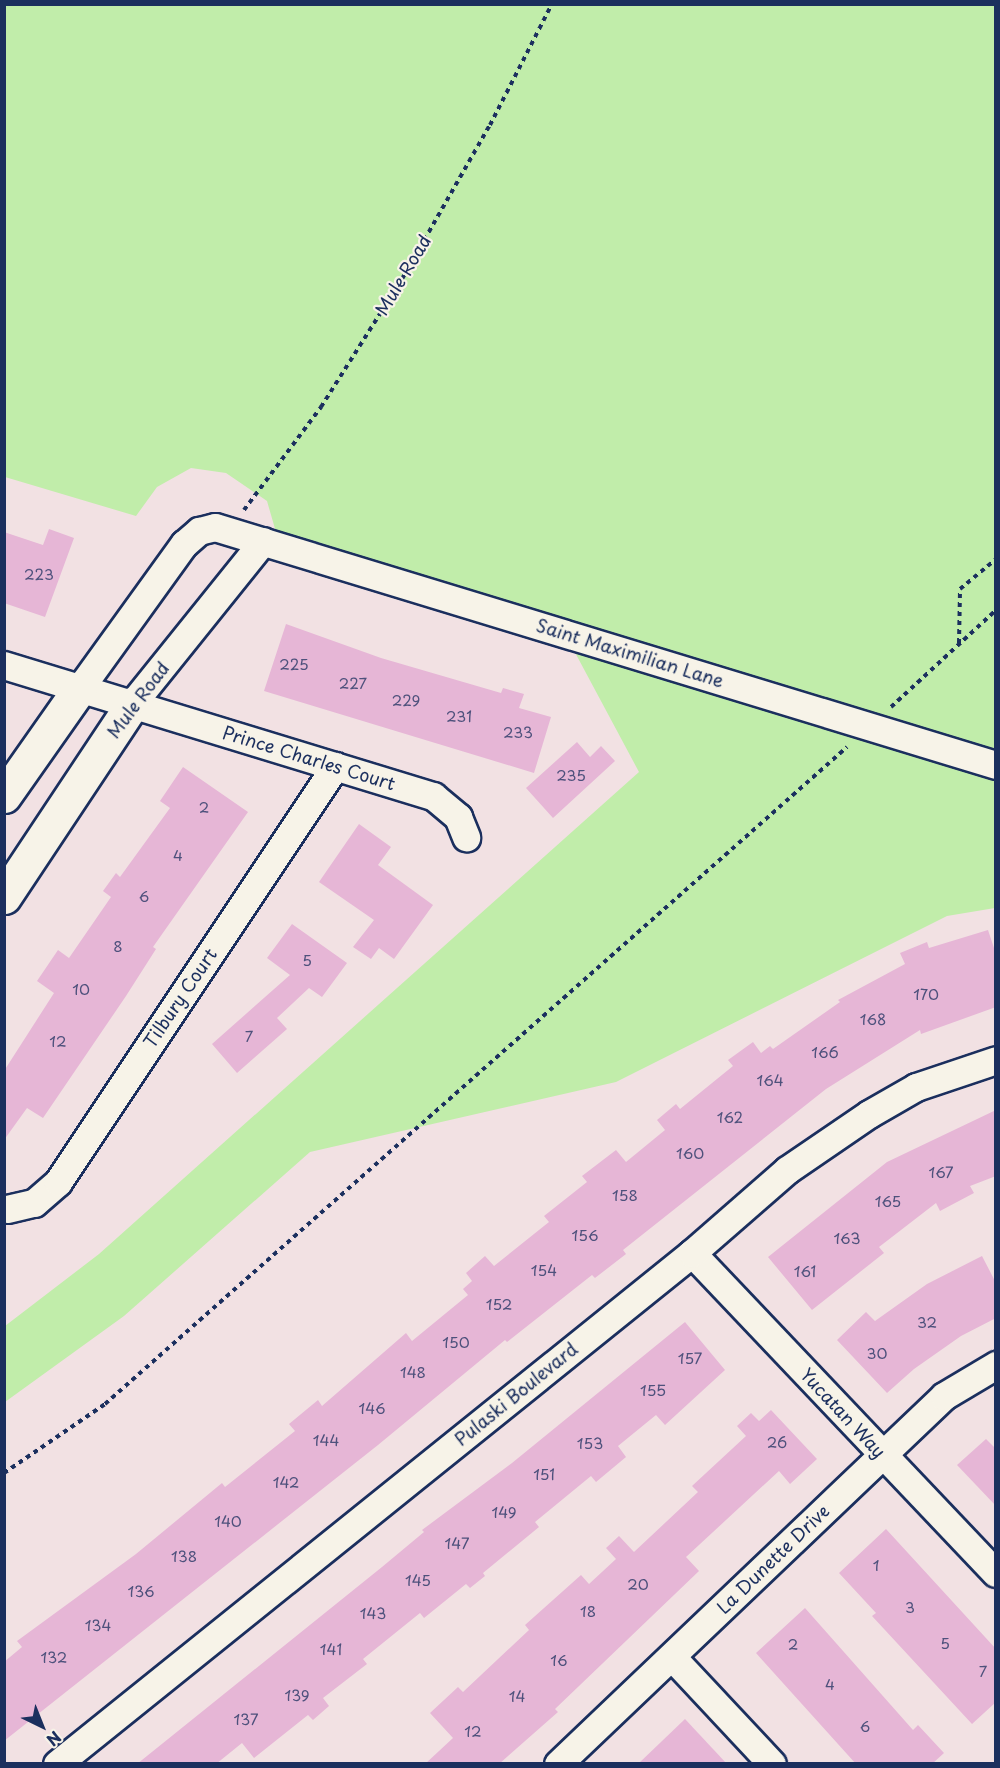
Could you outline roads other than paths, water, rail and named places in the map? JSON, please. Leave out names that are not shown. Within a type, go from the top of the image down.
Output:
[{"type":"main road","points":[[4,796],[80,688]]},
{"type":"main road","name":"Mule Road","points":[[4,897],[132,704]]},
{"type":"street","points":[[80,688],[184,544],[208,527],[229,530],[264,541]]},
{"type":"street","name":"Mule Road","points":[[132,704],[264,541]]},
{"type":"street","name":"Saint Maximilian Lane","points":[[264,541],[996,765]]},
{"type":"street","name":"Prince Charles Court","points":[[4,665],[433,796],[458,817],[466,837]]},
{"type":"street","name":"Tilbury Court","points":[[7,1209],[34,1203],[57,1182],[335,765]]},
{"type":"street","name":"Pulaski Boulevard","points":[[65,1761],[692,1253],[787,1170],[869,1114],[916,1087],[996,1060]]},
{"type":"street","name":"Yucatan Way","points":[[692,1253],[996,1573]]},
{"type":"street","name":"La Dunette Drive","points":[[558,1764],[944,1396],[996,1365]]},
{"type":"street","points":[[672,1657],[772,1764]]}]
